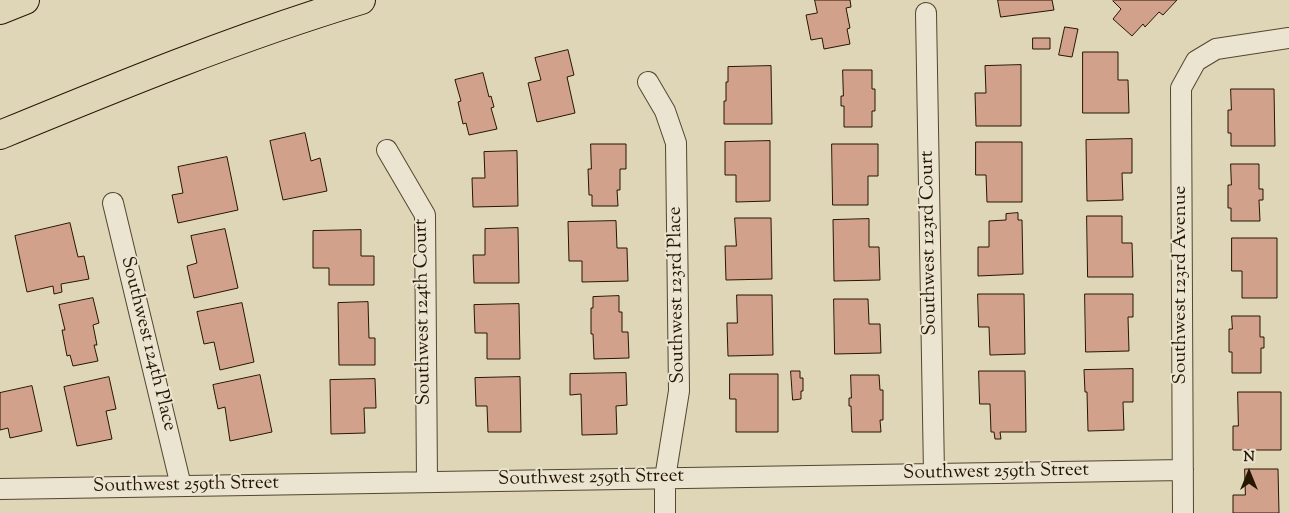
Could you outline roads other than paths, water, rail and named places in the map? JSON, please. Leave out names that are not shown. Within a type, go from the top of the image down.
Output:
[{"type":"highway","points":[[0,10],[25,0]]},
{"type":"highway","points":[[0,135],[128,82],[228,45],[361,0]]},
{"type":"street","name":"Southwest 123rd Court","points":[[926,13],[934,474]]},
{"type":"street","name":"Southwest 123rd Avenue","points":[[1183,513],[1181,88],[1196,61],[1216,49],[1289,38]]},
{"type":"street","name":"Southwest 123rd Place","points":[[648,82],[665,111],[676,143],[679,391],[665,478],[665,513]]},
{"type":"street","name":"Southwest 124th Court","points":[[387,150],[425,215],[426,482]]},
{"type":"street","name":"Southwest 124th Place","points":[[113,203],[181,486]]},
{"type":"street","name":"Southwest 259th Street","points":[[0,489],[1183,470]]}]
